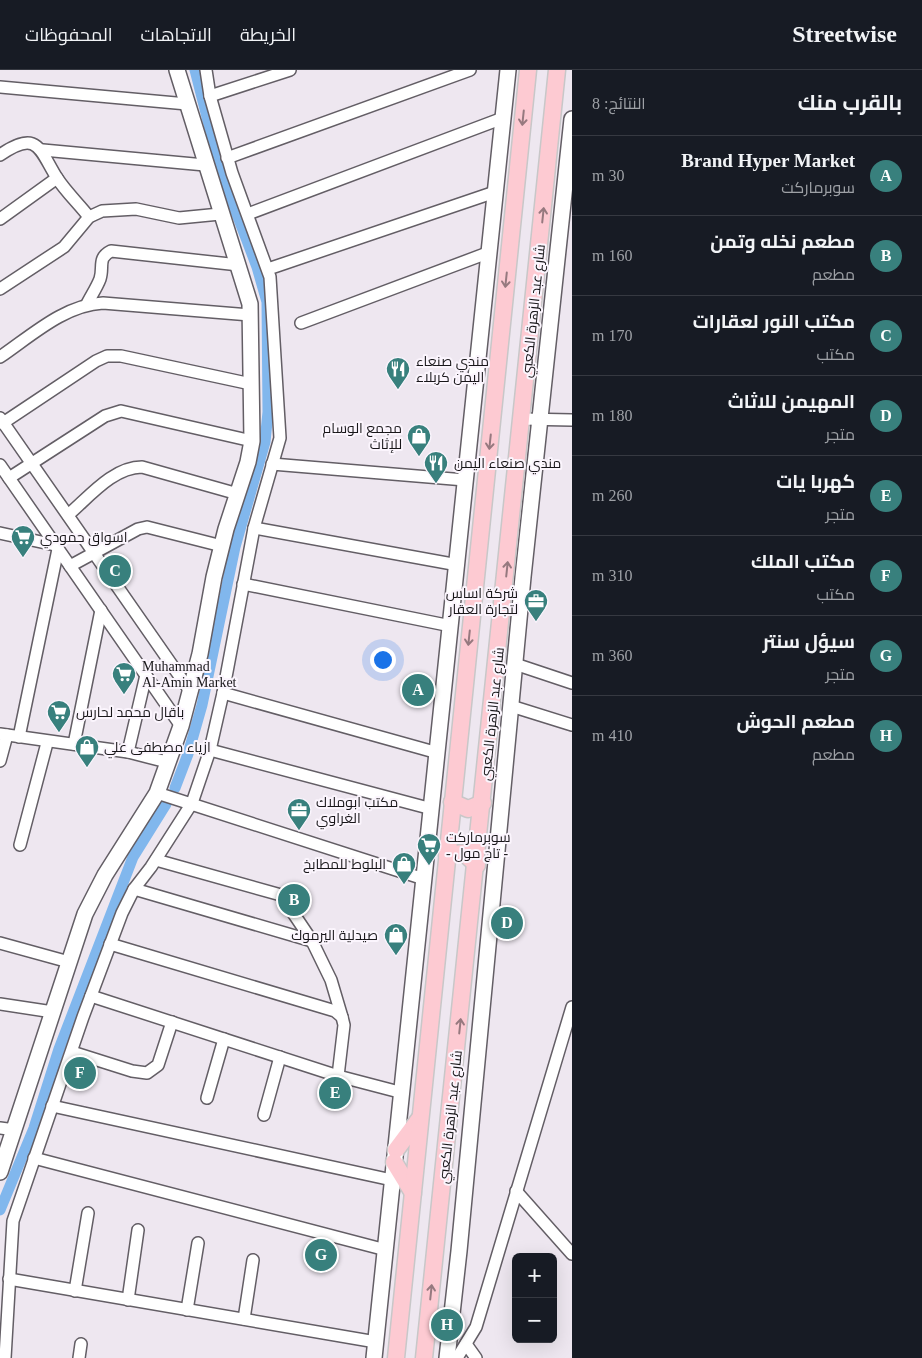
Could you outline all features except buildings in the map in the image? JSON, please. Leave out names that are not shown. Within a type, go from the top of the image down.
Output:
[{"type":"main road","points":[[396,1358],[528,70]]},
{"type":"main road","name":"شارع عبد الزهرة الكعبي","points":[[424,1358],[484,803],[557,70]]},
{"type":"main road","points":[[452,802],[468,809],[474,809],[484,803]]},
{"type":"main road","points":[[447,855],[464,853],[477,865]]},
{"type":"main road","points":[[413,1193],[395,1156],[420,1118]]},
{"type":"street","points":[[0,1172],[7,1129],[53,1012],[85,914],[105,875],[157,793],[181,726],[222,546],[248,462],[252,441],[250,304],[239,265],[220,214],[177,70]]},
{"type":"street","points":[[5,1358],[13,1221],[110,944],[134,889],[156,860],[192,803],[210,750],[223,693],[254,528],[280,438],[274,318],[268,269],[227,158],[210,96],[206,70]]},
{"type":"street","points":[[210,96],[266,74],[290,70]]},
{"type":"street","points":[[227,158],[470,70]]},
{"type":"street","points":[[374,1358],[508,70]]},
{"type":"street","points":[[0,87],[188,104]]},
{"type":"street","points":[[248,214],[503,118]]},
{"type":"street","points":[[447,1358],[459,1251],[510,706],[572,119]]},
{"type":"street","points":[[0,155],[21,143],[32,143],[43,150],[205,165]]},
{"type":"street","points":[[43,150],[57,178],[89,217]]},
{"type":"street","points":[[0,219],[57,178]]},
{"type":"street","points":[[268,269],[495,192]]},
{"type":"street","points":[[0,289],[64,247],[89,217],[102,211],[136,209],[179,218],[220,214]]},
{"type":"street","points":[[87,304],[101,278],[101,260],[104,254],[111,251],[239,265]]},
{"type":"street","points":[[300,323],[490,252]]},
{"type":"street","points":[[0,357],[70,311],[87,304],[103,303],[250,314]]},
{"type":"street","points":[[190,691],[1,421],[96,360],[107,356],[121,356],[251,384]]},
{"type":"street","points":[[9,478],[105,416],[121,411],[252,441]]},
{"type":"street","points":[[522,419],[572,420]]},
{"type":"street","points":[[272,464],[465,480]]},
{"type":"street","points":[[0,465],[181,726]]},
{"type":"street","points":[[68,515],[112,477],[132,467],[238,494]]},
{"type":"street","points":[[70,566],[147,526],[222,546]]},
{"type":"street","points":[[254,528],[458,565]]},
{"type":"street","points":[[1,536],[57,547]]},
{"type":"street","points":[[0,760],[8,736],[57,547]]},
{"type":"street","points":[[243,584],[451,626]]},
{"type":"street","points":[[74,744],[101,610]]},
{"type":"street","points":[[515,664],[572,683]]},
{"type":"street","points":[[128,752],[146,675]]},
{"type":"street","points":[[223,693],[438,753]]},
{"type":"street","points":[[510,706],[572,725]]},
{"type":"street","points":[[8,736],[47,743],[74,744],[128,752],[167,762]]},
{"type":"street","points":[[20,845],[47,743]]},
{"type":"street","points":[[210,750],[432,810]]},
{"type":"street","points":[[157,793],[424,879]]},
{"type":"street","points":[[156,860],[281,896],[312,941],[331,980],[344,1025],[338,1076]]},
{"type":"street","points":[[134,889],[312,941]]},
{"type":"street","points":[[0,943],[69,962]]},
{"type":"street","points":[[110,944],[335,1011],[342,1017]]},
{"type":"street","points":[[91,996],[338,1076],[403,1093]]},
{"type":"street","points":[[0,1004],[53,1012]]},
{"type":"street","points":[[456,1358],[476,1326],[572,1007]]},
{"type":"street","points":[[72,1052],[147,1073],[158,1065],[172,1022]]},
{"type":"street","points":[[207,1098],[224,1039]]},
{"type":"street","points":[[264,1115],[280,1057]]},
{"type":"street","points":[[52,1106],[392,1180]]},
{"type":"street","points":[[34,1158],[386,1250]]},
{"type":"street","points":[[516,1191],[572,1254]]},
{"type":"street","points":[[75,1291],[88,1213]]},
{"type":"street","points":[[128,1300],[138,1230]]},
{"type":"street","points":[[187,1310],[198,1243]]},
{"type":"street","points":[[244,1320],[253,1260]]},
{"type":"street","points":[[10,1279],[376,1342]]},
{"type":"street","points":[[79,1358],[81,1344]]},
{"type":"street","points":[[466,1344],[476,1358]]},
{"type":"waterway","points":[[175,788],[188,754],[202,705],[235,547],[265,442],[268,412],[267,302],[257,267],[221,172],[195,70]]},
{"type":"waterway","points":[[0,1210],[34,1128],[59,1049],[133,857],[166,804]]},
{"type":"place","name":"مندي صنعاء اليمن كربلاء","points":[[398,390]]},
{"type":"place","name":"مجمع الوسام للإثاث","points":[[419,457]]},
{"type":"place","name":"مندي صنعاء اليمن","points":[[436,484]]},
{"type":"place","name":"اسواق حمودي","points":[[23,558]]},
{"type":"place","name":"مكتب النور لعقارات","points":[[115,571]]},
{"type":"place","name":"شركة اساس لتجارة العقار","points":[[536,622]]},
{"type":"place","name":"Brand Hyper Market","points":[[418,690]]},
{"type":"place","name":"Muhammad Al-Amin Market","points":[[124,695]]},
{"type":"place","name":"باقال محمد لحارس","points":[[59,733]]},
{"type":"place","name":"ازياء مصطفى علي","points":[[87,768]]},
{"type":"place","name":"مكتب ابوملاك الغراوي","points":[[299,831]]},
{"type":"place","name":"سوبرماركت - تاج مول -","points":[[429,866]]},
{"type":"place","name":"البلوط للمطابخ","points":[[404,885]]},
{"type":"place","name":"مطعم نخله وتمن","points":[[294,900]]},
{"type":"place","name":"المهيمن للاثاث","points":[[507,923]]},
{"type":"place","name":"صيدلية اليرموك","points":[[396,956]]},
{"type":"place","name":"مكتب الملك","points":[[80,1073]]},
{"type":"place","name":"كهربا يات","points":[[335,1093]]},
{"type":"place","name":"سيؤل سنتر","points":[[321,1255]]},
{"type":"place","name":"مطعم الحوش","points":[[447,1325]]}]
